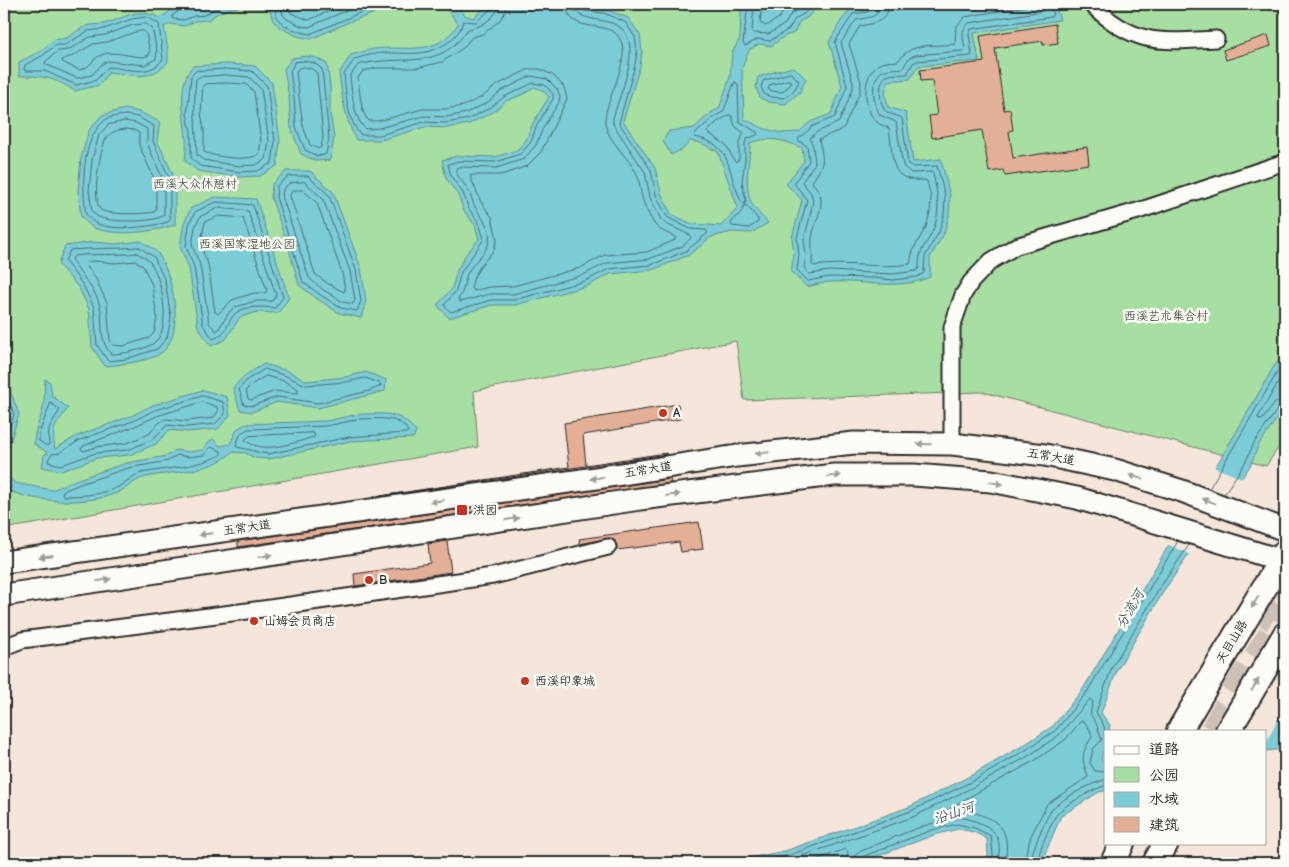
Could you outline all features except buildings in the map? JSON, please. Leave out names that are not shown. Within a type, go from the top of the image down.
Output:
[{"type":"main road","name":"五常大道","points":[[4,562],[596,478],[737,456],[854,443],[952,444],[1045,455],[1115,470],[1182,491],[1285,530]]},
{"type":"main road","points":[[4,595],[631,501],[834,475],[914,475],[991,481],[1077,498],[1213,540],[1283,558]]},
{"type":"main road","name":"天目山路","points":[[1180,730],[1283,558]]},
{"type":"main road","points":[[1229,729],[1285,635]]},
{"type":"main road","points":[[1113,863],[1122,844]]},
{"type":"main road","points":[[1155,863],[1165,844]]},
{"type":"main road","points":[[1169,863],[1173,844]]},
{"type":"street","points":[[1091,4],[1120,28],[1140,37],[1160,41],[1216,39]]},
{"type":"street","points":[[952,444],[952,326],[963,295],[971,282],[991,261],[1016,246],[1141,210],[1285,162]]},
{"type":"street","points":[[4,647],[22,640],[263,610],[494,576],[608,547]]},
{"type":"green space","name":"西溪国家湿地公园","points":[[4,4],[1285,4],[1285,438],[1266,466],[983,392],[744,400],[736,341],[474,391],[478,447],[4,529]]},
{"type":"water","points":[[180,4],[436,4],[410,7],[388,5],[372,14],[311,39],[297,36],[281,28],[273,21],[270,10],[260,5],[246,5],[228,9],[208,20],[195,21],[185,26],[170,24],[164,27],[168,62],[148,75],[141,76],[109,72],[99,85],[75,91],[48,78],[19,76],[19,62],[39,52],[55,39],[68,37],[87,26],[111,22],[131,14],[144,13],[160,18]]},
{"type":"water","points":[[440,4],[459,4],[464,15],[473,18],[490,4],[572,4],[605,9],[628,18],[640,35],[642,51],[640,66],[623,121],[655,168],[661,193],[671,214],[692,224],[721,226],[738,208],[718,152],[701,143],[690,141],[683,149],[671,155],[663,141],[669,131],[694,128],[712,112],[719,109],[730,77],[732,53],[740,38],[741,10],[744,4],[819,4],[808,17],[799,22],[794,33],[785,36],[771,46],[759,44],[749,50],[742,68],[744,119],[765,129],[782,133],[799,132],[810,122],[831,114],[842,86],[829,42],[841,21],[851,9],[904,4],[1055,4],[1060,20],[974,33],[979,61],[918,66],[910,79],[888,81],[885,93],[888,107],[906,113],[913,162],[941,159],[950,196],[949,216],[944,234],[930,257],[930,277],[906,283],[830,282],[807,287],[791,272],[794,255],[792,238],[802,200],[786,184],[804,161],[802,148],[770,139],[750,143],[747,182],[749,197],[757,211],[768,223],[751,233],[732,232],[711,237],[689,255],[652,270],[610,274],[587,286],[515,305],[491,305],[449,318],[437,305],[452,289],[457,270],[466,254],[479,239],[475,225],[464,211],[458,195],[446,178],[442,160],[458,156],[495,157],[517,150],[526,140],[533,123],[549,97],[542,90],[534,87],[524,94],[506,101],[493,112],[469,124],[447,128],[425,127],[381,140],[356,140],[347,115],[339,73],[351,55],[374,49],[420,48],[440,42],[458,24]]},
{"type":"water","points":[[306,56],[316,58],[327,64],[330,86],[330,113],[334,138],[330,160],[316,161],[301,154],[291,128],[289,97],[284,69],[292,58]]},
{"type":"water","points":[[226,64],[255,66],[272,83],[280,141],[277,166],[260,176],[239,177],[198,171],[185,161],[186,142],[183,88],[185,80],[193,66]]},
{"type":"water","points":[[794,67],[806,79],[800,92],[785,104],[769,102],[760,98],[756,87],[758,77]]},
{"type":"water","points":[[125,109],[139,112],[160,122],[157,140],[175,179],[175,225],[156,230],[126,233],[95,228],[81,217],[78,191],[81,158],[89,130],[102,115]]},
{"type":"water","points":[[286,171],[310,171],[333,192],[361,268],[366,301],[361,318],[339,313],[299,285],[271,197],[272,184]]},
{"type":"water","points":[[215,197],[256,199],[289,298],[278,313],[257,312],[240,317],[226,339],[211,346],[198,327],[189,268],[180,247],[184,223],[191,208]]},
{"type":"water","points":[[141,241],[158,253],[169,277],[175,306],[173,333],[169,344],[156,356],[134,362],[105,366],[92,347],[89,309],[79,288],[58,264],[65,246],[94,242],[115,244]]},
{"type":"water","name":"沿山河","points":[[1285,352],[1285,407],[1258,446],[1250,466],[1165,589],[1117,670],[1101,713],[1110,725],[1109,730],[1104,730],[1104,748],[1101,761],[1104,761],[1104,791],[1099,792],[1061,816],[1041,863],[985,863],[988,855],[987,839],[974,832],[958,829],[934,835],[859,863],[723,863],[785,851],[909,807],[972,775],[1053,726],[1083,689],[1273,368]]},
{"type":"water","points":[[4,363],[7,365],[11,393],[19,414],[10,442],[4,444]]},
{"type":"water","points":[[264,364],[288,371],[307,381],[345,377],[366,372],[386,380],[385,391],[318,408],[277,402],[252,412],[240,410],[233,388],[244,376]]},
{"type":"water","points":[[45,379],[50,382],[52,396],[68,408],[54,431],[55,449],[77,436],[131,416],[153,405],[203,390],[227,397],[230,415],[218,429],[188,432],[169,430],[156,444],[129,455],[97,458],[61,471],[42,467],[44,455],[48,453],[34,444],[35,434],[44,405]]},
{"type":"water","points":[[359,414],[383,414],[397,417],[404,420],[416,432],[413,438],[350,441],[269,459],[255,458],[246,453],[232,452],[223,459],[202,468],[142,478],[119,492],[92,499],[77,501],[46,500],[17,494],[4,489],[4,474],[15,483],[52,490],[78,479],[127,463],[167,456],[176,450],[189,452],[203,450],[206,444],[213,439],[220,446],[230,444],[237,429],[246,424],[326,421]]},
{"type":"water","points":[[1285,717],[1285,749],[1266,751],[1267,725]]},
{"type":"pier","points":[[1213,467],[1244,479],[1191,555],[1167,544]]},
{"type":"pier","points":[[1279,717],[1266,744],[1266,730],[1239,730],[1240,728],[1267,722]]},
{"type":"tunnel","points":[[1255,622],[1285,578]]},
{"type":"tunnel","points":[[1215,730],[1237,689],[1285,615]]},
{"type":"place","name":"A","points":[[663,413]]},
{"type":"place","name":"洪园","points":[[462,510]]},
{"type":"place","name":"B","points":[[369,580]]},
{"type":"place","name":"山姆会员商店","points":[[254,621]]},
{"type":"place","name":"西溪印象城","points":[[525,681]]},
{"type":"park label","name":"西溪大众休憩村","points":[[195,184]]},
{"type":"park label","name":"西溪艺术集合村","points":[[1166,316]]},
{"type":"water label","name":"分流河","points":[[1130,609]]}]
